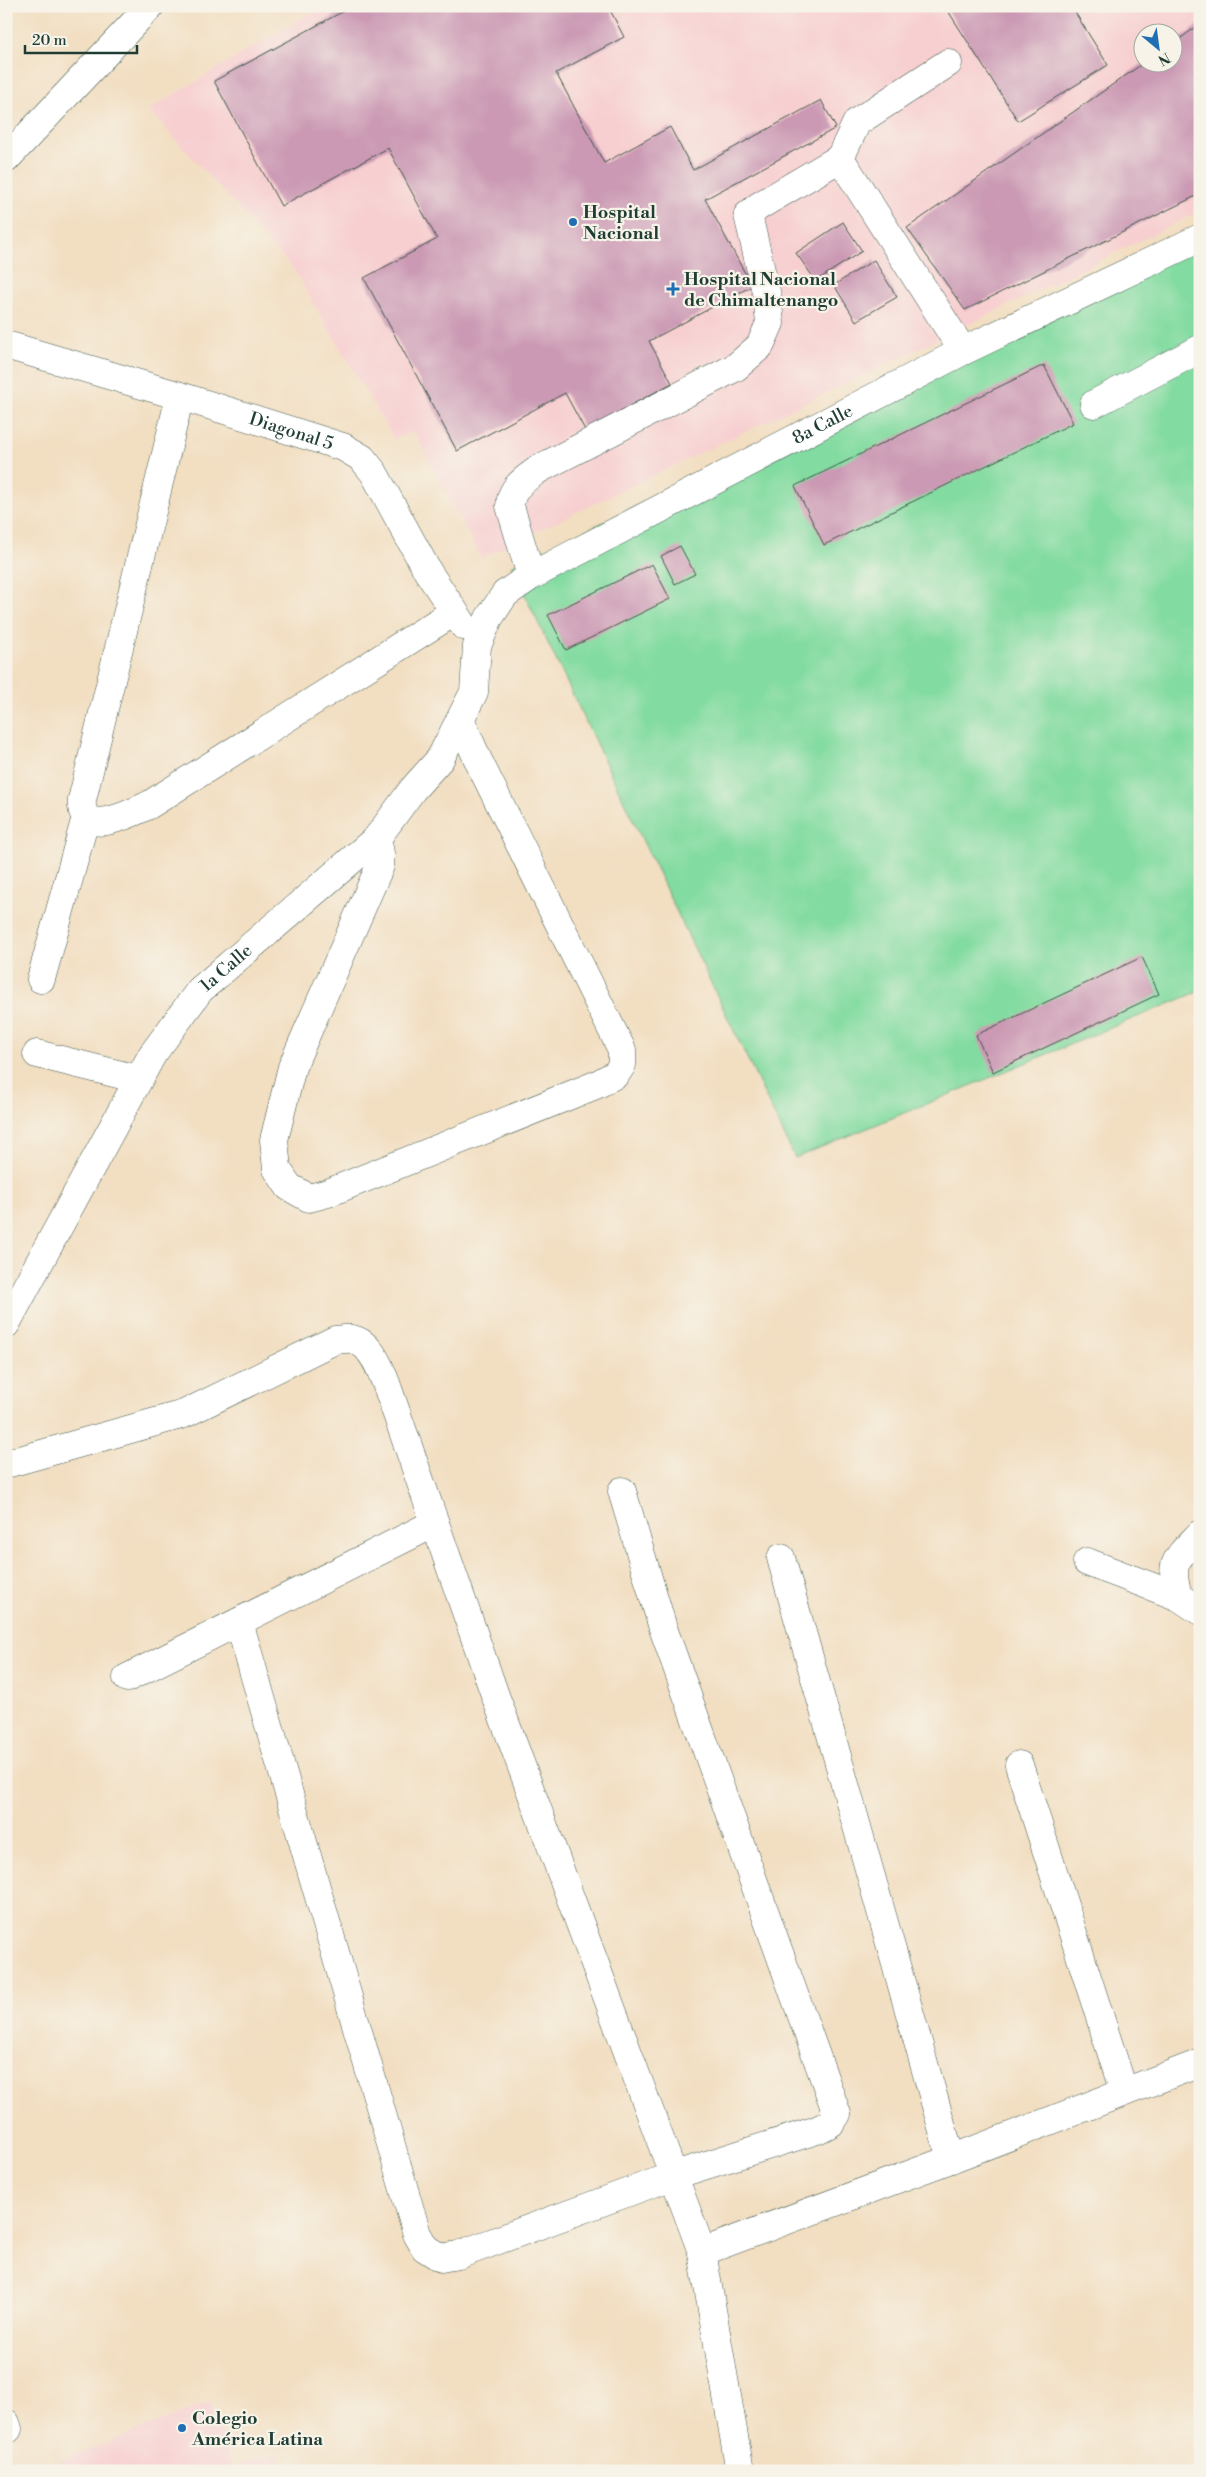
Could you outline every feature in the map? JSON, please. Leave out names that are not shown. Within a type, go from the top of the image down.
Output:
[{"type":"street","points":[[6,159],[150,6]]},
{"type":"street","points":[[531,576],[510,506],[510,495],[517,485],[539,469],[736,367],[760,346],[770,323],[767,296],[747,218],[748,215],[840,158],[857,122],[948,63]]},
{"type":"street","points":[[840,158],[964,351]]},
{"type":"street","name":"8a Calle","points":[[477,646],[489,618],[505,594],[531,576],[964,351],[1200,238]]},
{"type":"street","name":"Diagonal 5","points":[[6,345],[180,396],[343,447],[362,458],[374,473],[428,572],[477,646]]},
{"type":"street","points":[[1094,404],[1200,349]]},
{"type":"street","points":[[180,396],[82,800],[81,810],[86,817],[106,822],[149,805],[454,612]]},
{"type":"street","name":"1a Calle","points":[[6,1324],[138,1079],[152,1055],[200,990],[377,838],[413,789],[440,759],[461,721],[474,692],[477,646]]},
{"type":"street","points":[[377,838],[380,866],[292,1067],[274,1140],[277,1169],[289,1187],[309,1198],[328,1193],[598,1084],[616,1074],[622,1065],[622,1050],[478,760],[461,721]]},
{"type":"street","points":[[41,979],[86,817]]},
{"type":"street","points":[[37,1054],[138,1079]]},
{"type":"street","points":[[6,1464],[184,1414],[335,1340],[352,1339],[368,1349],[378,1363],[494,1695],[675,2175],[702,2252],[740,2471]]},
{"type":"street","points":[[239,1622],[417,2234],[425,2248],[440,2258],[458,2255],[675,2175],[817,2130],[831,2123],[838,2114],[663,1628],[622,1491]]},
{"type":"street","points":[[127,1678],[435,1523]]},
{"type":"street","points":[[1189,1604],[1172,1579],[1174,1565],[1200,1534]]},
{"type":"street","points":[[782,1558],[951,2159]]},
{"type":"street","points":[[1087,1562],[1189,1604]]},
{"type":"street","points":[[1019,1765],[1124,2092]]},
{"type":"street","points":[[702,2252],[1200,2063]]},
{"type":"shaded area","name":"Hospital Nacional de Chimaltenango","points":[[321,6],[1200,6],[1200,211],[999,310],[481,558],[414,432],[394,439],[293,269],[149,110]]},
{"type":"shaded area","name":"Colegio América Latina","points":[[211,2402],[232,2467],[279,2453],[284,2471],[35,2471]]},
{"type":"green space","points":[[1200,238],[1200,991],[795,1158],[511,566]]},
{"type":"building","name":"Hospital Nacional","points":[[353,6],[608,6],[624,37],[556,73],[604,163],[670,127],[693,170],[821,100],[836,128],[705,199],[752,286],[649,341],[672,383],[585,430],[565,393],[457,451],[364,278],[437,239],[388,148],[281,206],[214,81]]},
{"type":"building","points":[[945,6],[1071,6],[1108,65],[1018,121]]},
{"type":"building","points":[[1200,24],[1200,194],[965,310],[907,228],[1134,70],[1134,72],[1184,72],[1184,36]]},
{"type":"building","points":[[843,222],[862,251],[816,281],[796,253]]},
{"type":"building","points":[[874,260],[897,297],[856,321],[834,285]]},
{"type":"building","points":[[1044,365],[1073,423],[824,545],[795,486]]},
{"type":"building","points":[[680,546],[695,574],[675,584],[661,556]]},
{"type":"building","points":[[652,564],[670,599],[566,650],[548,615]]},
{"type":"building","points":[[1142,957],[1159,994],[993,1072],[976,1035]]},
{"type":"place","name":"Hospital Nacional","points":[[573,222]]},
{"type":"place","name":"Hospital Nacional de Chimaltenango","points":[[673,289]]},
{"type":"place","name":"Colegio América Latina","points":[[182,2428]]}]
